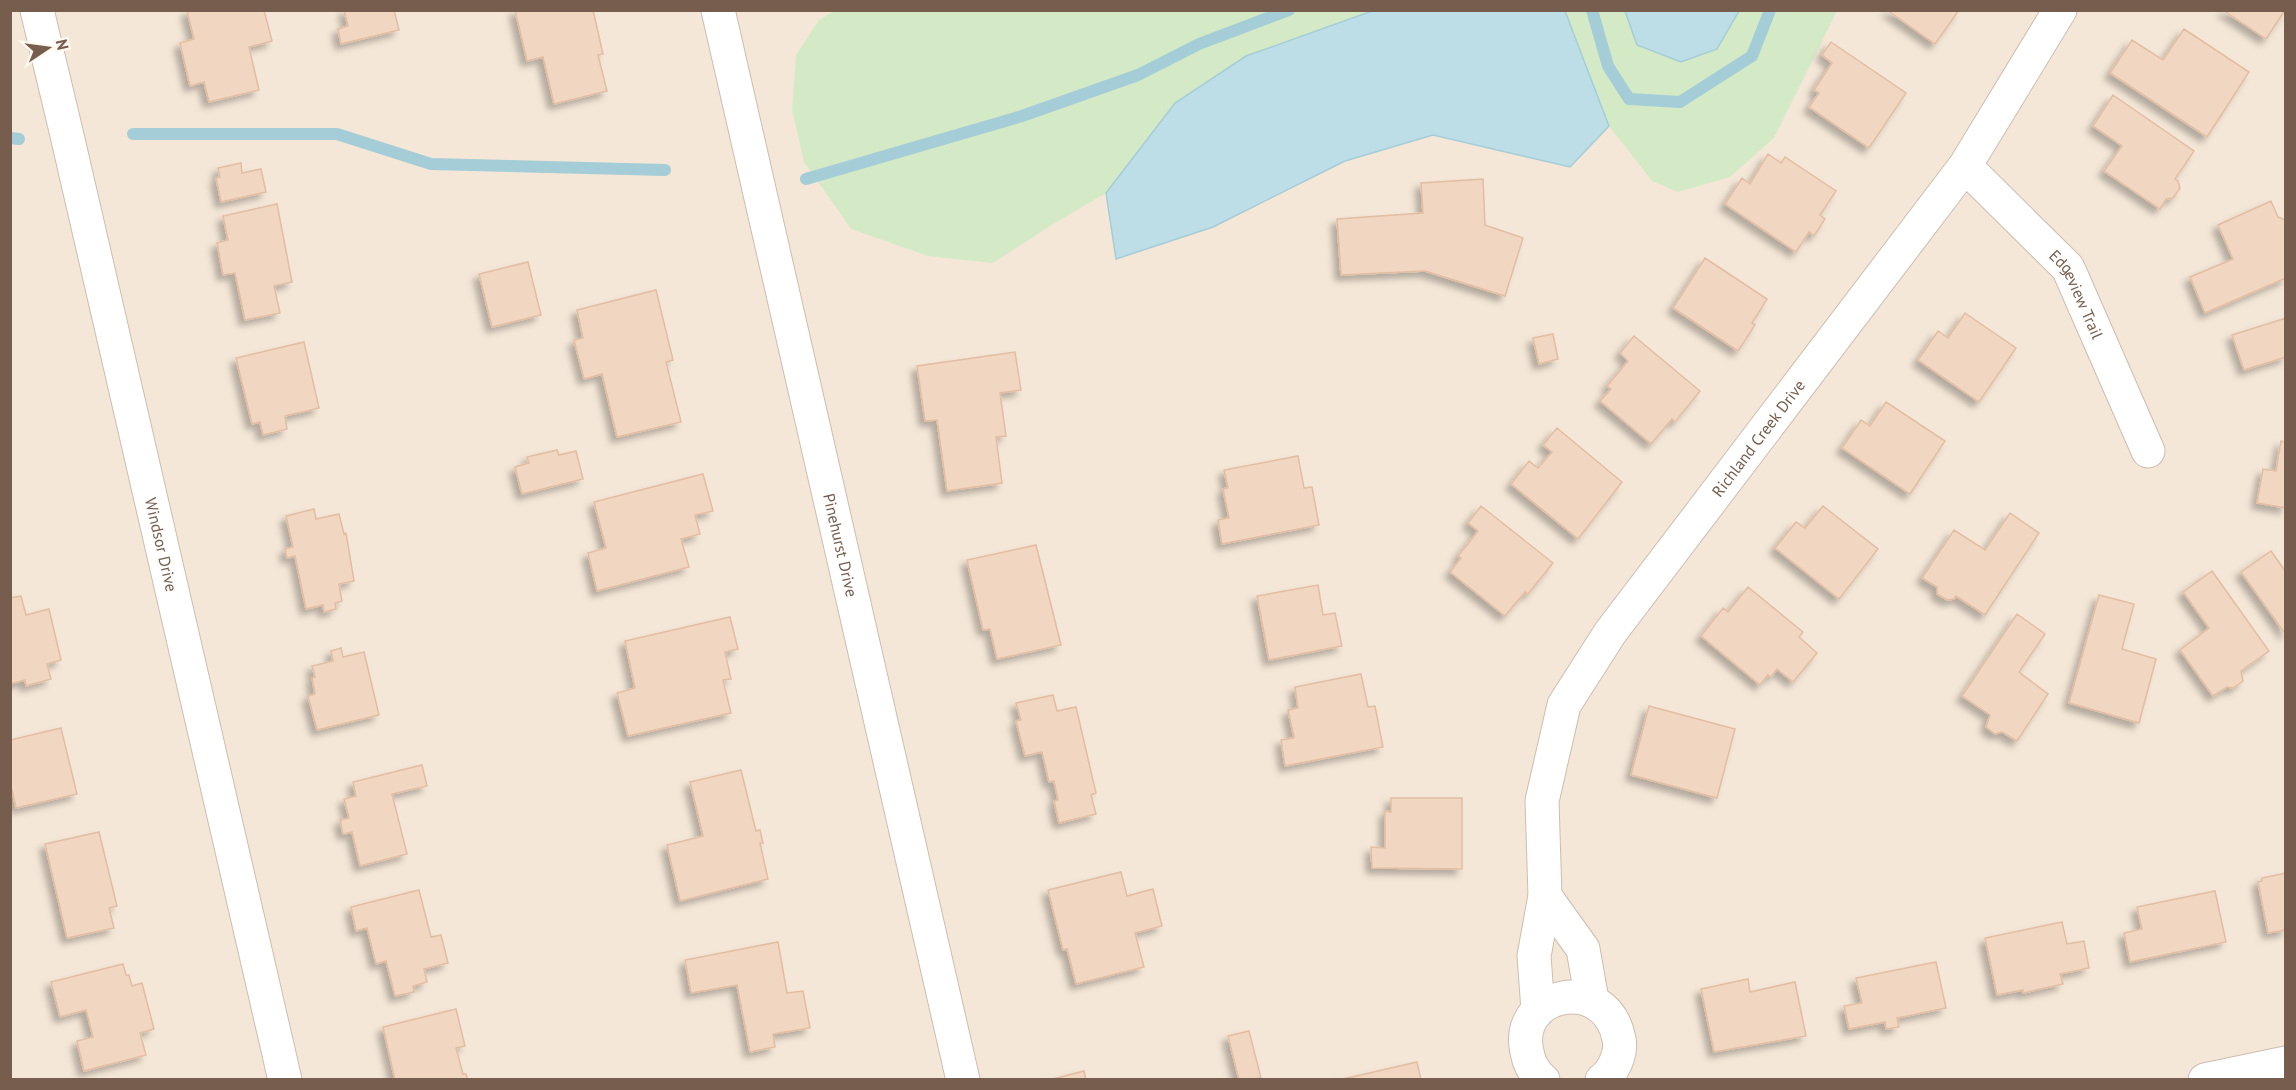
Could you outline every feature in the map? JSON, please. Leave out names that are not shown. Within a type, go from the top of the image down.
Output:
[{"type":"street","name":"Windsor Drive","points":[[37,10],[285,1080]]},
{"type":"street","name":"Pinehurst Drive","points":[[718,10],[963,1080]]},
{"type":"street","name":"Richland Creek Drive","points":[[1543,1080],[1529,1062],[1525,1044],[1528,1026],[1538,1010],[1533,956],[1545,896],[1542,801],[1564,705],[1610,633],[1965,166],[2060,10]]},
{"type":"street","name":"Edgeview Trail","points":[[1965,166],[2068,268],[2148,451]]},
{"type":"street","points":[[1545,896],[1582,949],[1592,1000]]},
{"type":"street","points":[[1538,1010],[1554,999],[1573,996],[1592,1000],[1607,1011],[1617,1026],[1620,1044],[1616,1062],[1605,1079]]},
{"type":"street","points":[[2205,1080],[2286,1063]]},
{"type":"shaded area","points":[[10,11],[2285,11],[2285,1079],[11,1079]]},
{"type":"green space","points":[[834,11],[1372,11],[1246,56],[1175,103],[1106,193],[993,263],[928,256],[851,229],[804,162],[792,109],[796,55],[819,20]]},
{"type":"green space","points":[[1565,11],[1625,11],[1637,45],[1717,49],[1739,11],[1837,11],[1774,138],[1730,177],[1678,192],[1652,181],[1609,126]]},
{"type":"water","points":[[1739,10],[1717,49],[1681,62],[1637,45],[1625,11]]},
{"type":"water","points":[[1372,11],[1565,11],[1609,126],[1570,167],[1433,135],[1345,161],[1213,227],[1116,259],[1106,193],[1175,103],[1246,56]]},
{"type":"building","points":[[264,10],[272,41],[249,47],[259,90],[209,102],[204,82],[190,86],[180,43],[194,39],[187,11]]},
{"type":"building","points":[[344,10],[394,10],[399,30],[341,44],[338,29],[348,26]]},
{"type":"building","points":[[515,10],[593,10],[603,54],[598,55],[607,91],[554,104],[543,57],[527,61]]},
{"type":"building","points":[[1887,10],[1959,10],[1935,44]]},
{"type":"building","points":[[2223,10],[2286,10],[2286,13],[2283,13],[2266,39]]},
{"type":"building","points":[[2184,29],[2249,72],[2207,137],[2110,73],[2132,40],[2163,60]]},
{"type":"building","points":[[1831,42],[1906,93],[1869,148],[1809,107],[1819,93],[1814,90],[1832,63],[1822,55]]},
{"type":"building","points":[[2113,95],[2194,151],[2175,179],[2180,188],[2173,198],[2166,199],[2160,209],[2104,171],[2122,146],[2093,126]]},
{"type":"building","points":[[1768,154],[1781,163],[1785,157],[1836,191],[1820,215],[1825,219],[1814,236],[1809,232],[1796,252],[1725,204],[1742,178],[1750,184]]},
{"type":"building","points":[[241,163],[242,173],[261,169],[266,192],[221,202],[216,178],[220,177],[218,168]]},
{"type":"building","points":[[1483,179],[1485,225],[1523,238],[1505,296],[1425,271],[1341,275],[1337,219],[1423,213],[1421,183]]},
{"type":"building","points":[[2271,201],[2278,217],[2286,220],[2286,278],[2205,313],[2190,277],[2233,259],[2218,225]]},
{"type":"building","points":[[277,204],[292,282],[274,286],[280,313],[245,320],[235,273],[223,275],[217,243],[228,240],[223,216]]},
{"type":"building","points":[[1705,258],[1767,299],[1752,323],[1755,325],[1738,351],[1673,308]]},
{"type":"building","points":[[528,262],[541,315],[492,327],[479,274]]},
{"type":"building","points":[[656,290],[673,360],[666,362],[681,422],[617,437],[602,374],[584,379],[574,340],[583,338],[577,310]]},
{"type":"building","points":[[1965,313],[2016,348],[1979,402],[1918,360],[1938,331],[1948,338]]},
{"type":"building","points":[[2286,318],[2286,357],[2244,370],[2232,335]]},
{"type":"building","points":[[1553,334],[1558,359],[1539,364],[1533,338]]},
{"type":"building","points":[[1634,336],[1700,391],[1675,422],[1672,419],[1651,444],[1600,401],[1611,389],[1607,386],[1628,361],[1620,353]]},
{"type":"building","points":[[304,342],[319,408],[285,416],[287,429],[263,435],[260,422],[252,424],[236,358]]},
{"type":"building","points":[[1015,352],[1021,390],[1000,393],[1006,436],[996,437],[1002,483],[947,491],[937,420],[925,421],[917,366]]},
{"type":"building","points":[[1886,402],[1945,441],[1910,494],[1842,448],[1861,420],[1870,426]]},
{"type":"building","points":[[1557,428],[1622,482],[1578,539],[1511,484],[1529,461],[1538,468],[1552,452],[1543,445]]},
{"type":"building","points":[[2281,441],[2286,442],[2286,508],[2257,503],[2263,469],[2276,471]]},
{"type":"building","points":[[557,450],[559,455],[576,451],[583,479],[522,494],[515,467],[529,463],[527,457]]},
{"type":"building","points":[[1298,456],[1304,488],[1312,487],[1319,525],[1222,544],[1218,520],[1229,518],[1223,489],[1228,488],[1224,470]]},
{"type":"building","points":[[703,474],[713,511],[695,515],[700,534],[681,539],[689,567],[597,591],[588,553],[606,548],[594,502]]},
{"type":"building","points":[[1481,506],[1553,563],[1528,594],[1525,592],[1505,616],[1450,572],[1461,558],[1458,556],[1478,531],[1468,523]]},
{"type":"building","points":[[1823,506],[1878,549],[1839,599],[1775,548],[1796,522],[1805,528]]},
{"type":"building","points":[[314,509],[316,519],[339,514],[344,534],[346,533],[354,581],[339,584],[342,601],[335,603],[336,609],[324,612],[323,605],[306,609],[295,556],[287,558],[285,549],[293,547],[286,516]]},
{"type":"building","points":[[2010,513],[2039,533],[1985,615],[1956,596],[1954,599],[1947,600],[1937,594],[1937,587],[1922,578],[1954,530],[1985,550]]},
{"type":"building","points":[[1036,545],[1061,645],[997,659],[990,629],[983,630],[967,560]]},
{"type":"building","points":[[2271,551],[2286,572],[2286,635],[2241,572]]},
{"type":"building","points":[[2212,571],[2269,651],[2241,671],[2243,681],[2213,696],[2180,650],[2209,628],[2183,592]]},
{"type":"building","points":[[1318,585],[1323,615],[1335,613],[1342,646],[1269,660],[1257,596]]},
{"type":"building","points":[[1748,587],[1803,632],[1799,637],[1817,653],[1793,682],[1777,669],[1760,685],[1701,636],[1723,608],[1728,612]]},
{"type":"building","points":[[2099,595],[2134,604],[2122,649],[2156,659],[2139,723],[2069,703]]},
{"type":"building","points":[[21,596],[26,615],[49,609],[61,660],[47,664],[51,679],[26,686],[25,680],[10,684],[10,598]]},
{"type":"building","points":[[2017,614],[2045,634],[2019,672],[2048,694],[2017,741],[2002,732],[1995,734],[1986,727],[1990,715],[1962,696]]},
{"type":"building","points":[[730,617],[738,649],[725,652],[731,679],[723,680],[731,713],[628,736],[617,693],[635,688],[625,641]]},
{"type":"building","points":[[341,648],[343,657],[364,652],[379,715],[317,730],[308,696],[315,694],[312,678],[315,677],[312,666],[333,661],[331,651]]},
{"type":"building","points":[[1361,674],[1368,707],[1375,706],[1383,747],[1285,766],[1281,740],[1294,738],[1288,710],[1298,708],[1295,687]]},
{"type":"building","points":[[1053,695],[1057,711],[1076,707],[1096,793],[1091,795],[1096,814],[1059,823],[1054,801],[1058,800],[1054,781],[1049,782],[1042,752],[1025,756],[1016,721],[1021,720],[1016,703]]},
{"type":"building","points":[[1649,706],[1735,729],[1717,798],[1631,775]]},
{"type":"building","points":[[61,728],[77,794],[16,808],[12,790],[10,790],[10,740]]},
{"type":"building","points":[[422,765],[427,786],[392,794],[407,854],[360,866],[352,832],[343,834],[340,820],[349,818],[344,799],[356,796],[353,782]]},
{"type":"building","points":[[741,770],[756,831],[760,830],[763,843],[760,843],[768,879],[680,901],[667,845],[703,836],[690,782]]},
{"type":"building","points":[[1391,798],[1462,798],[1462,869],[1372,868],[1371,847],[1385,848],[1385,811],[1391,812]]},
{"type":"building","points":[[99,832],[117,906],[109,908],[114,928],[67,938],[45,844]]},
{"type":"building","points":[[1121,872],[1127,896],[1153,889],[1162,926],[1135,933],[1144,967],[1076,984],[1067,949],[1063,950],[1048,890]]},
{"type":"building","points":[[2286,873],[2286,930],[2268,933],[2258,882],[2262,881],[2262,878]]},
{"type":"building","points":[[419,890],[431,937],[441,935],[448,963],[424,969],[427,982],[413,986],[414,992],[395,996],[386,961],[376,964],[367,928],[356,931],[351,907]]},
{"type":"building","points":[[2215,891],[2226,942],[2130,962],[2124,933],[2142,929],[2137,907]]},
{"type":"building","points":[[2062,922],[2067,944],[2084,941],[2089,968],[2060,974],[2063,984],[2023,993],[2023,990],[1997,995],[1985,938]]},
{"type":"building","points":[[778,942],[787,993],[803,991],[810,1028],[773,1034],[775,1047],[750,1052],[737,985],[691,993],[685,960]]},
{"type":"building","points":[[1936,962],[1946,1008],[1897,1018],[1899,1027],[1886,1029],[1885,1022],[1849,1029],[1844,1006],[1862,1003],[1856,978]]},
{"type":"building","points":[[123,964],[132,986],[142,983],[154,1029],[140,1033],[146,1055],[84,1071],[77,1041],[93,1037],[86,1010],[60,1017],[51,982]]},
{"type":"building","points":[[1748,979],[1750,992],[1795,982],[1806,1036],[1714,1052],[1701,989]]},
{"type":"building","points":[[456,1009],[465,1046],[456,1048],[463,1074],[466,1074],[468,1080],[395,1080],[383,1027]]},
{"type":"building","points":[[1249,1031],[1261,1078],[1239,1080],[1228,1036]]},
{"type":"building","points":[[1417,1062],[1421,1080],[1339,1080]]},
{"type":"building","points":[[1084,1071],[1086,1080],[1049,1080]]},
{"type":"waterway","points":[[806,179],[1022,116],[1138,75],[1199,44],[1289,10]]},
{"type":"waterway","points":[[1592,10],[1608,66],[1629,99],[1680,102],[1752,56],[1770,10]]},
{"type":"waterway","points":[[133,134],[337,134],[431,164],[665,170]]},
{"type":"waterway","points":[[10,138],[19,139]]}]
